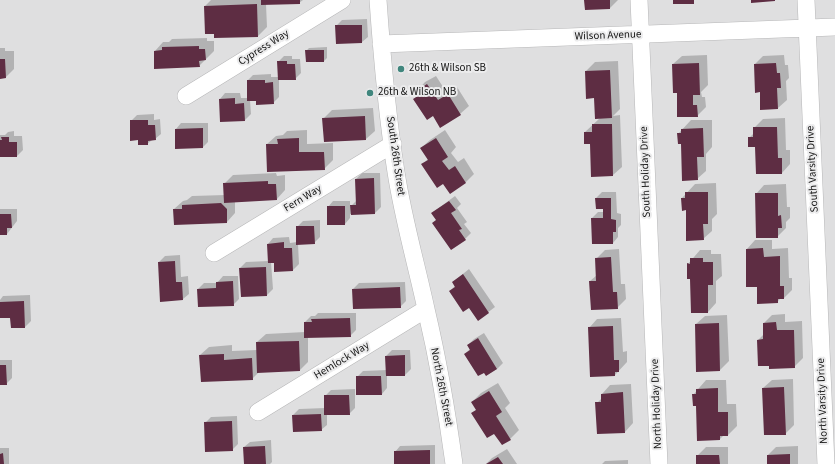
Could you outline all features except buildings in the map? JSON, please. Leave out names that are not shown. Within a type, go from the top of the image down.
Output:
[{"type":"street","name":"Cypress Way","points":[[186,96],[342,0]]},
{"type":"street","name":"South 26th Street","points":[[378,0],[381,44],[396,172],[404,216],[426,310]]},
{"type":"street","name":"South Holiday Drive","points":[[639,0],[654,345]]},
{"type":"street","name":"South Varsity Drive","points":[[806,0],[820,338]]},
{"type":"street","name":"Wilson Avenue","points":[[381,44],[835,28]]},
{"type":"street","name":"Fern Way","points":[[214,252],[393,144]]},
{"type":"street","name":"Hemlock Way","points":[[258,412],[426,310]]},
{"type":"street","name":"North 26th Street","points":[[426,310],[449,424],[454,464]]},
{"type":"street","name":"North Varsity Drive","points":[[820,338],[826,464]]},
{"type":"street","name":"North Holiday Drive","points":[[654,345],[659,464]]},
{"type":"place","name":"26th & Wilson SB","points":[[401,69]]},
{"type":"place","name":"26th & Wilson NB","points":[[370,93]]}]
